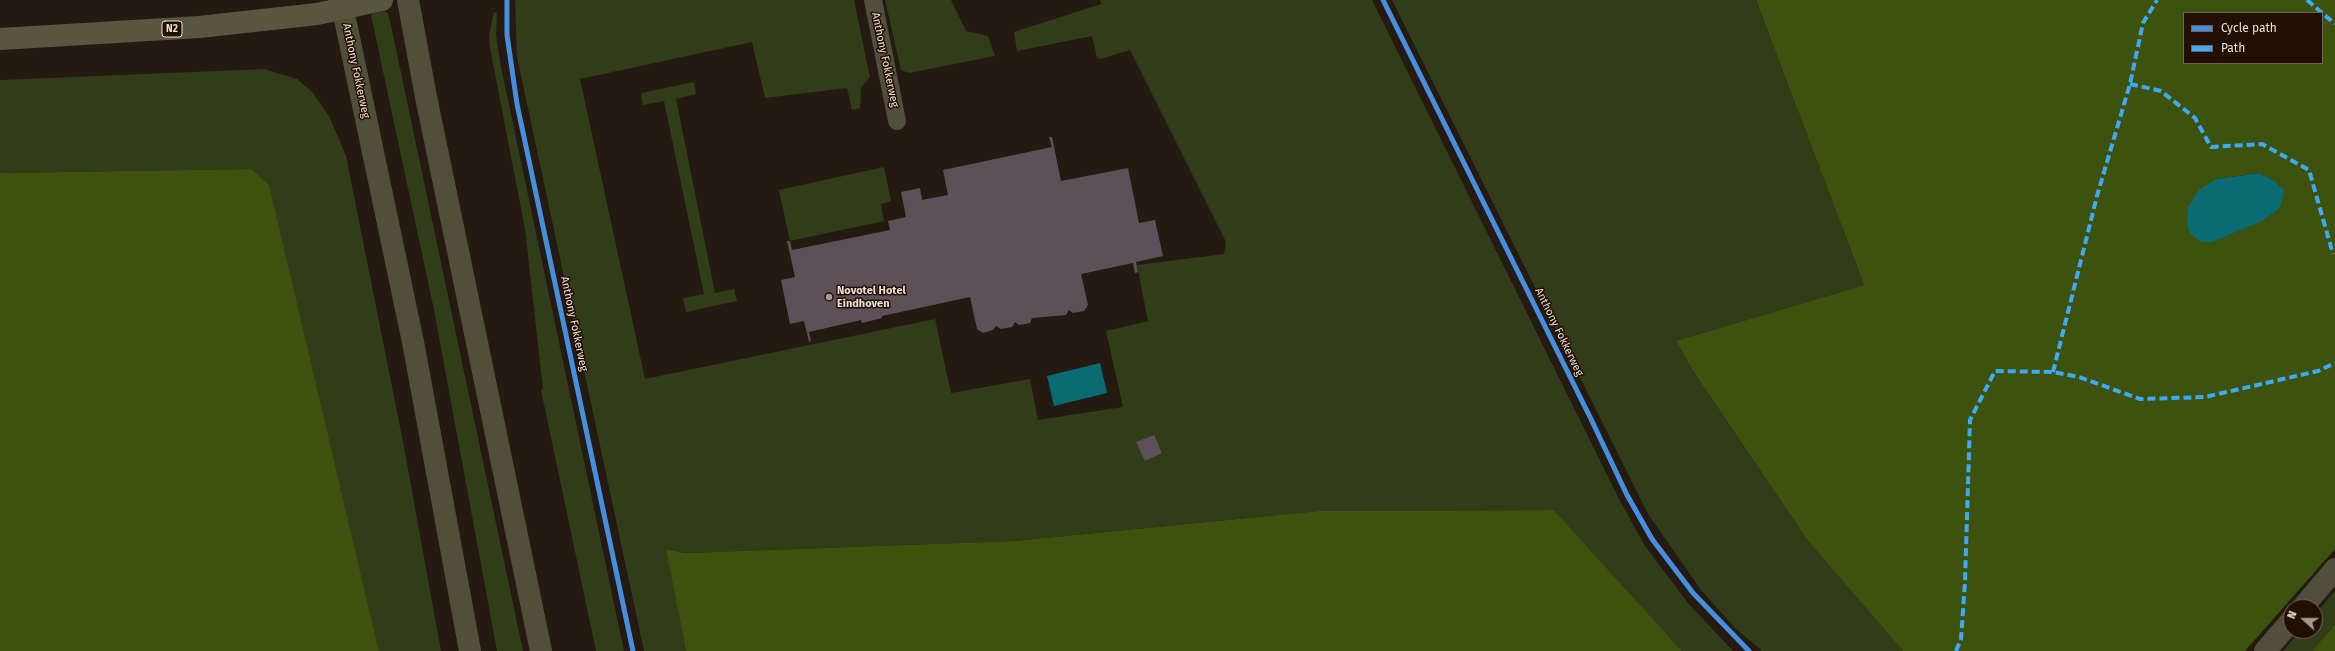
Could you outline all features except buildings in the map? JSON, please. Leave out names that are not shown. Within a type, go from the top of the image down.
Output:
[{"type":"highway","points":[[343,3],[382,0]]},
{"type":"highway","name":"N2","points":[[0,39],[199,27],[317,14],[343,3]]},
{"type":"main road","points":[[408,0],[427,105],[541,651]]},
{"type":"main road","name":"Anthony Fokkerweg","points":[[343,3],[413,342],[470,651]]},
{"type":"street","points":[[2310,599],[2335,569]]},
{"type":"street","points":[[2265,651],[2283,630]]},
{"type":"lane","name":"Anthony Fokkerweg","points":[[873,0],[897,121]]},
{"type":"green space","points":[[515,0],[854,0],[870,77],[861,88],[860,108],[852,110],[847,88],[765,98],[752,42],[580,79],[645,379],[935,319],[951,393],[1030,379],[1038,420],[1123,407],[1106,331],[1148,321],[1137,265],[1224,254],[1226,242],[1130,50],[1100,59],[1097,58],[1092,36],[1017,51],[1014,32],[1101,4],[1100,0],[1372,0],[1619,499],[1645,546],[1688,603],[1733,651],[1682,651],[1554,510],[1319,511],[1014,541],[685,553],[667,549],[686,651],[644,651],[517,57]]},
{"type":"green space","points":[[885,0],[951,0],[966,31],[988,36],[995,56],[909,73],[901,70]]},
{"type":"green space","points":[[1392,0],[1756,0],[1864,285],[1676,341],[1693,371],[1808,541],[1903,651],[1762,651],[1735,628],[1701,590],[1648,514]]},
{"type":"green space","points":[[1756,0],[2335,0],[2335,549],[2291,599],[2283,599],[2283,608],[2245,651],[1903,651],[1808,541],[1693,371],[1676,341],[1864,285]],"holes":[[[2259,173],[2273,180],[2216,179]]]},
{"type":"green space","points":[[384,11],[388,13],[393,35],[523,651],[497,651],[434,310],[371,15]]},
{"type":"green space","points":[[494,12],[497,13],[496,35],[500,62],[624,651],[596,651],[541,390],[543,389],[525,229],[490,48],[489,35]]},
{"type":"green space","points":[[264,69],[297,79],[313,93],[329,116],[346,156],[404,447],[441,651],[379,651],[268,185],[251,169],[0,173],[0,80]]},
{"type":"green space","points":[[694,82],[696,94],[676,99],[715,293],[734,289],[737,301],[686,312],[683,298],[704,294],[664,101],[643,105],[641,93]]},
{"type":"green space","points":[[884,167],[891,201],[881,204],[884,221],[790,241],[779,190]]},
{"type":"green space","points":[[251,169],[269,185],[379,651],[0,651],[0,173]]},
{"type":"green space","points":[[1554,510],[1682,651],[686,651],[666,549],[685,553],[1014,541],[1319,511]]},
{"type":"green space","points":[[2335,591],[2335,624],[2323,638],[2323,605]]},
{"type":"green space","points":[[2335,624],[2335,651],[2312,651]]},
{"type":"green space","points":[[2293,639],[2322,639],[2312,651],[2283,651]]},
{"type":"water","points":[[2259,173],[2273,180],[2284,190],[2280,208],[2262,221],[2212,242],[2202,242],[2190,234],[2187,222],[2188,207],[2199,190],[2216,179]]},
{"type":"water","points":[[1100,363],[1107,393],[1054,406],[1047,376]]},
{"type":"marked path","points":[[2053,372],[2097,196],[2130,84],[2143,23],[2157,0]]},
{"type":"marked path","points":[[2307,0],[2321,12]]},
{"type":"marked path","points":[[2323,14],[2335,24]]},
{"type":"marked path","points":[[2130,84],[2161,91],[2195,118],[2211,147],[2262,144],[2309,170],[2333,254]]},
{"type":"marked path","points":[[1956,651],[1961,639],[1965,582],[1970,420],[1995,371],[2053,372],[2079,377],[2140,399],[2205,397],[2318,371],[2335,363]]},
{"type":"cycle path","points":[[507,0],[507,35],[517,104],[633,651]]},
{"type":"cycle path","points":[[1383,0],[1591,419],[1627,495],[1652,539],[1693,593],[1749,651]]},
{"type":"place","name":"Novotel Hotel Eindhoven","points":[[829,297]]}]
